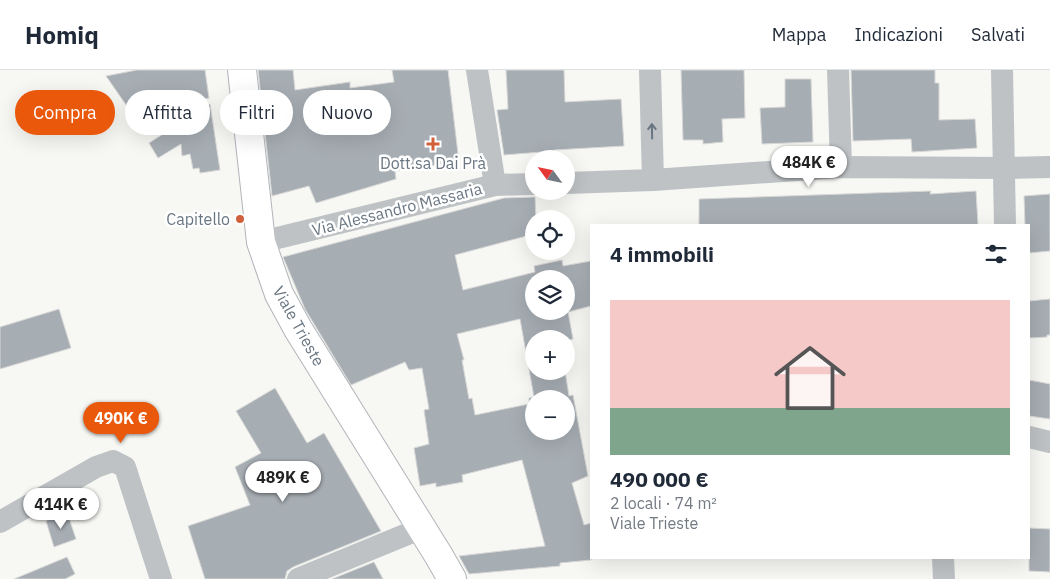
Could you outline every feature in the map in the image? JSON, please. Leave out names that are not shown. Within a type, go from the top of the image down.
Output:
[{"type":"main road","name":"Viale Trieste","points":[[242,70],[261,242],[279,294],[298,329],[452,579]]},
{"type":"street","points":[[477,70],[494,185]]},
{"type":"street","points":[[650,70],[653,180]]},
{"type":"street","points":[[838,70],[841,167]]},
{"type":"street","points":[[1002,70],[1005,224]]},
{"type":"street","points":[[575,183],[653,180],[841,167],[1050,167]]},
{"type":"street","name":"Via Alessandro Massaria","points":[[261,242],[494,185],[525,184]]},
{"type":"street","points":[[1030,437],[1050,442]]},
{"type":"street","points":[[0,522],[96,467],[114,461],[125,467],[161,579]]},
{"type":"street","points":[[298,579],[422,528]]},
{"type":"street","points":[[943,559],[944,579]]},
{"type":"building","points":[[137,70],[205,70],[208,90],[125,90],[125,103],[106,76]]},
{"type":"building","points":[[258,70],[293,70],[295,90],[350,82],[350,88],[394,82],[392,70],[448,70],[459,162],[395,171],[396,179],[316,203],[309,186],[272,196],[265,135],[293,135],[293,90],[260,90]]},
{"type":"building","points":[[506,70],[564,70],[565,102],[621,99],[624,146],[525,150],[525,153],[504,155],[497,110],[508,109]]},
{"type":"building","points":[[681,70],[744,70],[745,118],[722,119],[723,142],[703,144],[703,140],[683,140]]},
{"type":"building","points":[[851,70],[935,70],[935,83],[939,83],[939,120],[975,119],[977,148],[912,152],[911,139],[853,141]]},
{"type":"building","points":[[785,79],[811,79],[813,142],[762,144],[760,108],[785,107]]},
{"type":"building","points":[[210,104],[220,170],[200,173],[199,168],[193,169],[190,154],[182,156],[181,144],[158,158],[149,143],[162,135],[210,135]]},
{"type":"building","points":[[931,191],[930,194],[976,191],[978,224],[699,224],[699,199]]},
{"type":"building","points":[[1050,194],[1050,251],[1030,253],[1030,224],[1025,224],[1024,196]]},
{"type":"building","points":[[525,197],[525,200],[535,200],[536,210],[525,210],[525,236],[455,255],[463,290],[525,274],[525,320],[569,320],[571,330],[525,330],[525,347],[520,319],[457,334],[464,360],[462,360],[469,399],[472,398],[475,415],[525,405],[525,440],[575,440],[575,406],[588,476],[572,483],[584,525],[590,523],[591,560],[560,563],[560,566],[469,574],[459,556],[545,546],[522,460],[462,475],[463,482],[436,487],[436,483],[420,486],[414,448],[429,444],[424,410],[429,409],[422,368],[409,370],[405,362],[351,385],[305,309],[283,257],[504,198]]},
{"type":"building","points":[[562,260],[563,266],[590,261],[590,306],[575,310],[575,270],[535,270],[534,266]]},
{"type":"building","points":[[1050,299],[1050,335],[1047,335],[1047,337],[1030,338],[1030,301]]},
{"type":"building","points":[[59,309],[71,348],[0,369],[0,327]]},
{"type":"building","points":[[531,380],[566,380],[568,390],[533,390]]},
{"type":"building","points":[[1030,380],[1050,384],[1050,419],[1030,416]]},
{"type":"building","points":[[275,388],[307,443],[324,433],[381,531],[293,567],[287,571],[285,579],[205,579],[188,526],[250,505],[235,467],[261,453],[236,411]]},
{"type":"building","points":[[67,512],[76,539],[54,547],[46,521]]},
{"type":"building","points":[[1030,528],[1050,529],[1050,572],[1029,571]]},
{"type":"building","points":[[67,557],[75,574],[65,579],[14,579]]},
{"type":"building","points":[[374,562],[383,579],[332,579]]},
{"type":"place","name":"Dott.sa Dai Prà","points":[[433,144]]},
{"type":"place","name":"Capitello","points":[[240,219]]}]
